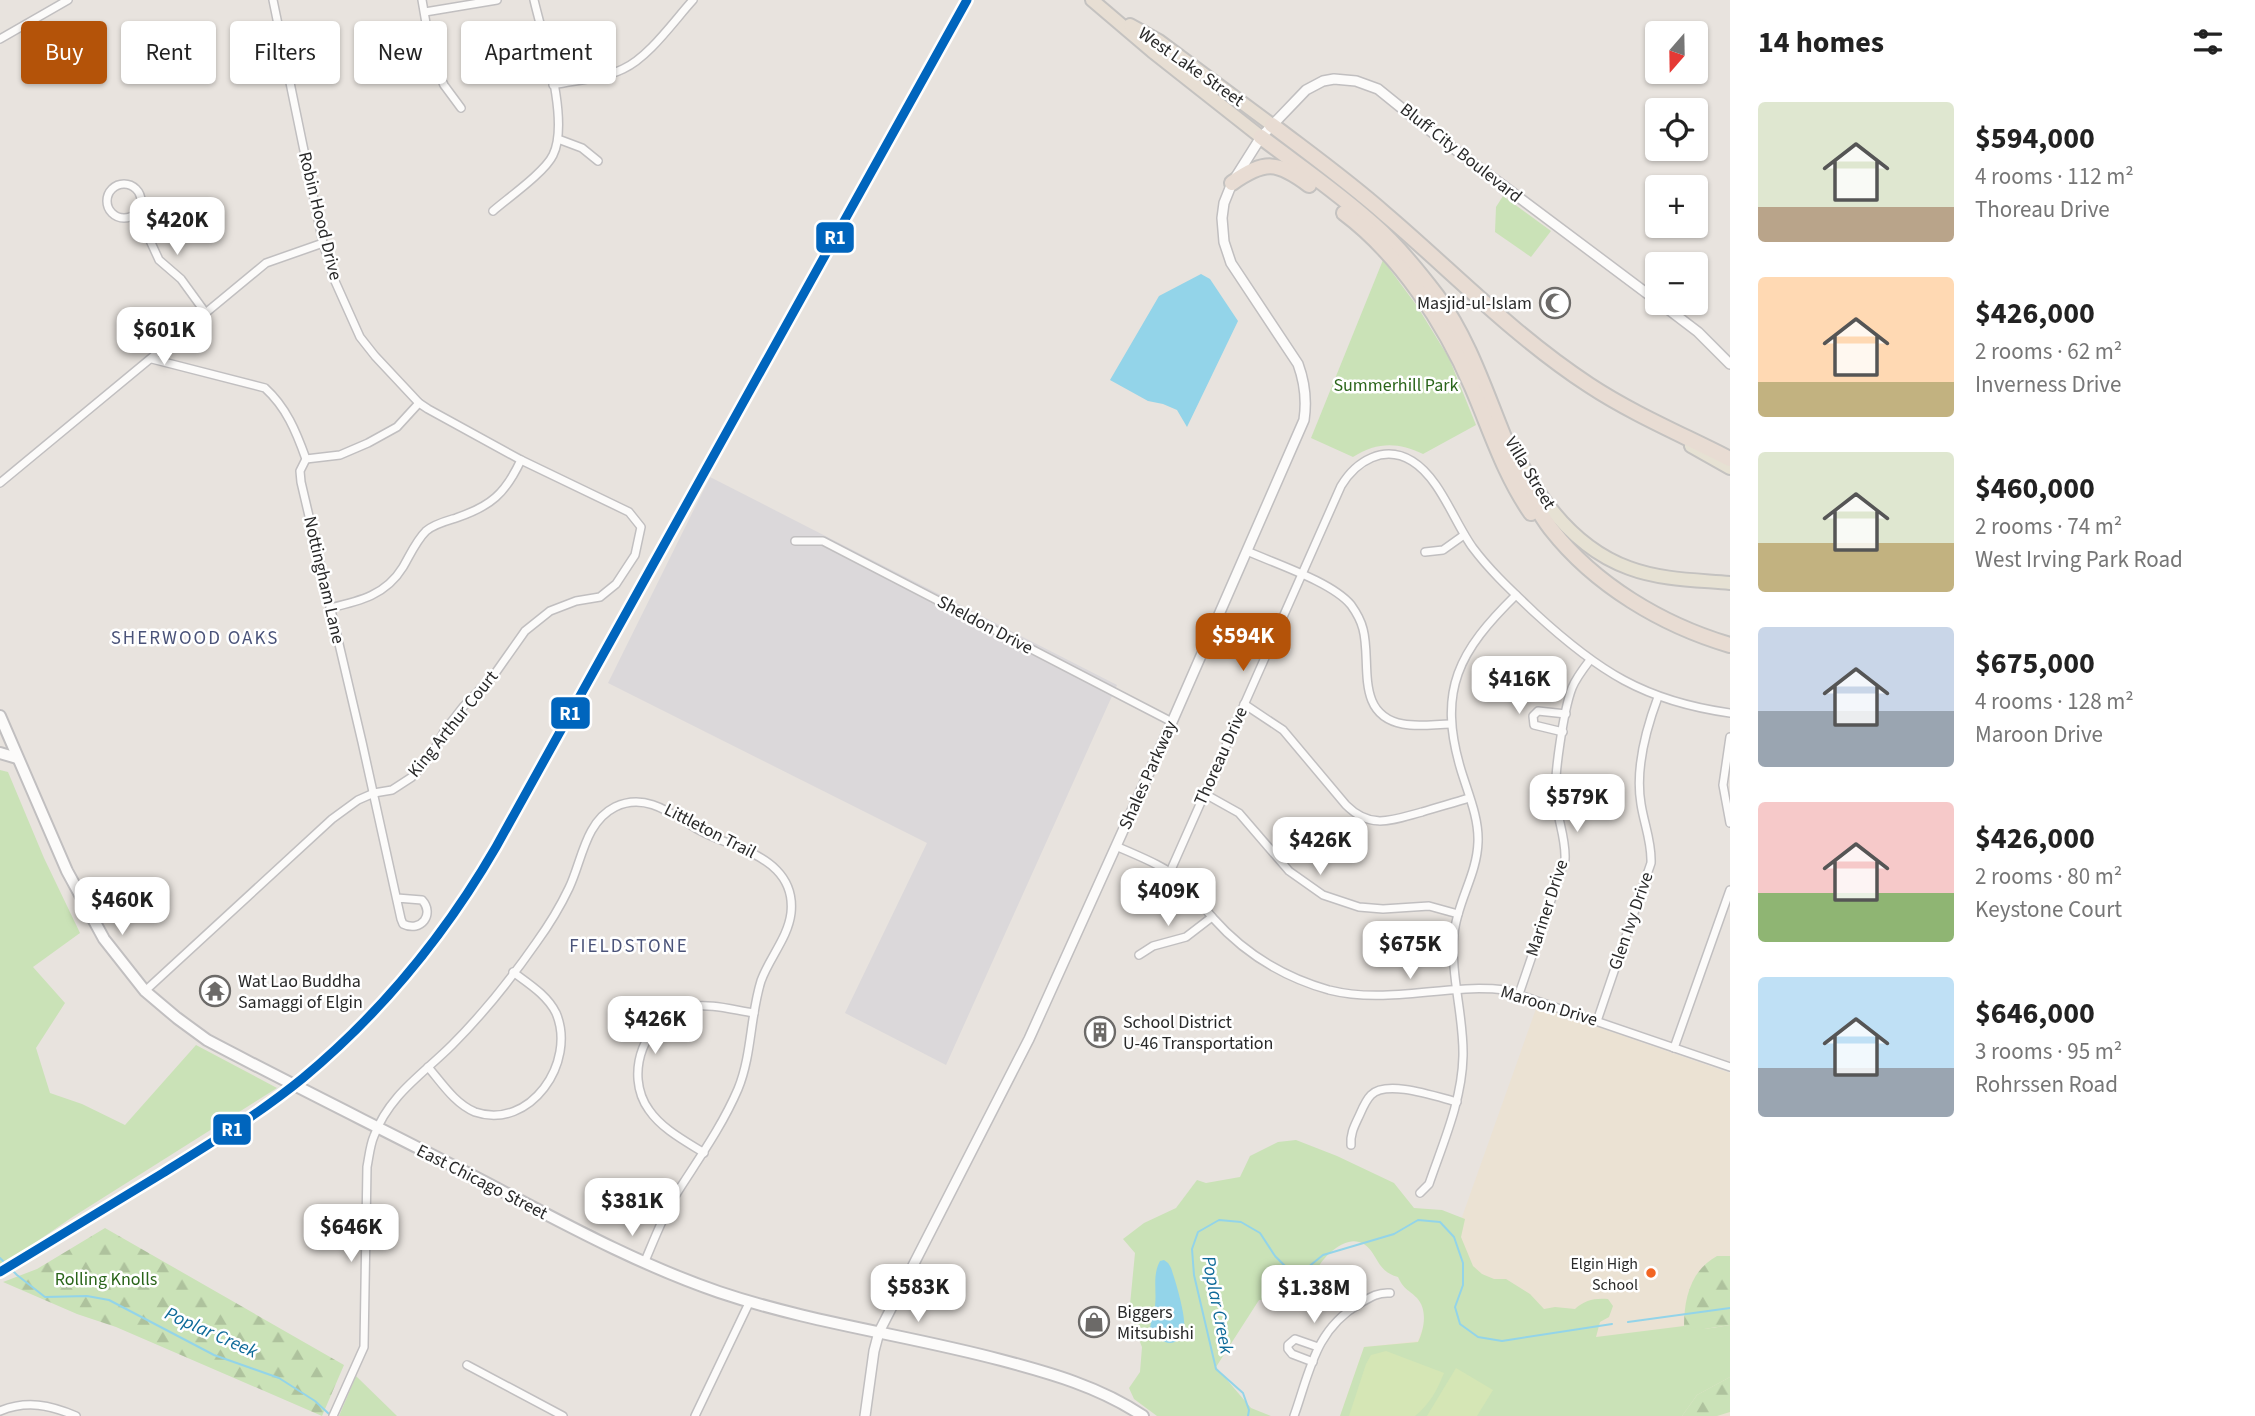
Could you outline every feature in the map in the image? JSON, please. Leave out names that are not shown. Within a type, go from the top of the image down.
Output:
[{"type":"highway","name":"West Lake Street","points":[[1092,0],[1261,137]]},
{"type":"highway","name":"West Lake Street","points":[[1109,13],[1159,41],[1272,125]]},
{"type":"highway","points":[[1272,125],[1385,214],[1518,332],[1588,385],[1730,459]]},
{"type":"highway","points":[[1261,137],[1374,224],[1438,297],[1462,337],[1532,498],[1549,527],[1577,559]]},
{"type":"highway","points":[[1233,183],[1250,170],[1263,166],[1278,167],[1296,176],[1354,220],[1389,253],[1422,297],[1452,346],[1471,385],[1503,465],[1517,492],[1539,524],[1577,559],[1640,606],[1672,624],[1730,645]]},
{"type":"main road","points":[[1622,405],[1730,468]]},
{"type":"main road","name":"Villa Street","points":[[1493,407],[1522,465],[1545,502],[1576,536],[1604,556],[1628,568],[1658,576],[1730,583]]},
{"type":"main road","points":[[0,740],[2,720]]},
{"type":"main road","name":"East Chicago Street","points":[[2,720],[68,871],[104,939],[145,990],[207,1040],[586,1235],[717,1291],[842,1326],[968,1352],[1056,1375],[1097,1391],[1143,1416]]},
{"type":"main road","points":[[0,753],[17,758]]},
{"type":"street","points":[[0,39],[68,0]]},
{"type":"street","name":"Robin Hood Drive","points":[[273,0],[323,243],[339,291],[360,337],[419,403],[444,420],[629,512],[641,527]]},
{"type":"street","points":[[422,0],[432,58],[444,85],[461,108]]},
{"type":"street","points":[[425,12],[497,0]]},
{"type":"street","points":[[492,211],[552,158],[558,139],[554,85],[534,0]]},
{"type":"street","points":[[554,85],[626,68],[642,57],[692,0]]},
{"type":"street","name":"Bluff City Boulevard","points":[[1261,137],[1298,96],[1322,81],[1356,80],[1378,89],[1645,292]]},
{"type":"street","name":"Shales Parkway","points":[[865,1416],[879,1332],[1029,1039],[1304,420],[1306,397],[1303,376],[1292,353],[1238,274],[1227,254],[1222,229],[1224,203],[1261,137]]},
{"type":"street","points":[[558,139],[582,148],[598,161]]},
{"type":"street","points":[[121,184],[133,186],[137,190],[141,201],[135,214],[125,218],[110,210],[107,200],[111,190],[121,184]]},
{"type":"street","points":[[135,214],[159,260],[181,279],[205,312]]},
{"type":"street","points":[[0,483],[266,263],[323,243]]},
{"type":"street","name":"Bluff City Boulevard","points":[[1675,315],[1710,342],[1730,364]]},
{"type":"street","name":"Nottingham Lane","points":[[152,359],[265,387],[288,416],[306,458],[300,471],[301,482],[374,793],[397,898],[403,924],[410,928],[423,923],[428,912],[427,905],[422,900],[397,898]]},
{"type":"street","points":[[306,458],[340,455],[368,443],[397,427],[419,403]]},
{"type":"street","name":"Thoreau Drive","points":[[1170,872],[1341,486],[1353,468],[1370,457],[1390,455],[1410,459],[1427,472],[1464,535],[1488,567],[1590,660],[1625,682],[1658,697],[1696,708],[1730,713]]},
{"type":"street","points":[[330,608],[363,600],[387,586],[399,573],[428,529],[490,504],[507,486],[521,460]]},
{"type":"street","name":"King Arthur Court","points":[[145,990],[332,819],[358,800],[374,793],[393,790],[412,777],[430,757],[444,730],[494,675],[525,631],[550,611],[576,601],[600,597],[616,584],[635,555],[641,527]]},
{"type":"street","points":[[1425,552],[1443,550],[1464,535]]},
{"type":"street","name":"Sheldon Drive","points":[[796,541],[823,541],[1172,722]]},
{"type":"street","points":[[1247,551],[1335,591],[1356,612],[1364,631],[1368,693],[1377,710],[1390,720],[1402,724],[1451,724]]},
{"type":"street","points":[[1420,1193],[1429,1184],[1457,1102],[1463,1058],[1453,942],[1458,914],[1474,868],[1478,847],[1477,825],[1453,743],[1451,724],[1454,686],[1462,661],[1483,628],[1516,595]]},
{"type":"street","name":"Mariner Drive","points":[[1519,993],[1565,859],[1555,788],[1566,714],[1573,687],[1590,660]]},
{"type":"street","name":"Glen Ivy Drive","points":[[1597,1021],[1651,863],[1639,782],[1646,736],[1658,697]]},
{"type":"street","points":[[1244,704],[1283,730],[1346,805],[1366,819],[1390,821],[1469,798]]},
{"type":"street","points":[[1563,732],[1534,725],[1533,716],[1538,711],[1566,714]]},
{"type":"street","points":[[1730,737],[1723,785],[1730,823]]},
{"type":"street","points":[[1205,794],[1238,813],[1289,871],[1323,895],[1359,906],[1383,909],[1429,906],[1458,914]]},
{"type":"street","name":"Littleton Trail","points":[[377,1128],[402,1091],[472,1024],[535,944],[562,902],[595,824],[617,806],[647,803],[670,811],[707,834],[759,856],[774,866],[785,881],[790,900],[788,925],[761,981],[747,1059],[739,1085],[719,1129],[668,1209],[645,1261]]},
{"type":"street","name":"Maroon Drive","points":[[1116,846],[1170,872],[1191,890],[1232,938],[1265,962],[1297,979],[1349,994],[1378,996],[1488,988],[1519,993],[1730,1067]]},
{"type":"street","points":[[1674,1048],[1730,890]]},
{"type":"street","points":[[1139,955],[1153,946],[1186,937],[1212,917]]},
{"type":"street","points":[[428,1067],[457,1100],[476,1112],[490,1115],[514,1112],[538,1095],[560,1056],[558,1021],[546,998],[513,972]]},
{"type":"street","points":[[704,1153],[667,1128],[650,1113],[643,1101],[637,1071],[643,1048],[659,1024],[690,1007],[715,1007],[754,1013]]},
{"type":"street","points":[[1350,1145],[1352,1129],[1368,1098],[1382,1088],[1401,1088],[1457,1102]]},
{"type":"street","points":[[334,1412],[363,1347],[368,1167],[377,1128]]},
{"type":"street","points":[[1294,1416],[1318,1347],[1328,1330],[1339,1317],[1374,1296],[1390,1293]]},
{"type":"street","points":[[695,1416],[750,1301]]},
{"type":"street","points":[[1313,1362],[1292,1354],[1288,1345],[1295,1339],[1318,1347]]},
{"type":"street","points":[[467,1365],[563,1416]]},
{"type":"street","points":[[0,1411],[22,1404],[33,1404],[61,1409],[76,1416]]},
{"type":"street","points":[[540,1416],[542,1405]]},
{"type":"shaded area","points":[[710,477],[1117,685],[946,1065],[845,1013],[927,843],[608,683]]},
{"type":"shaded area","name":"Elgin High School","points":[[1537,1006],[1730,1073],[1730,1416],[1340,1416],[1364,1347],[1418,1341]]},
{"type":"green space","points":[[1503,196],[1551,231],[1531,257],[1495,232],[1496,207]]},
{"type":"green space","name":"Summerhill Park","points":[[1383,260],[1417,306],[1449,358],[1476,425],[1423,454],[1405,447],[1388,445],[1353,457],[1311,438]]},
{"type":"green space","points":[[0,770],[8,772],[44,858],[80,933],[33,967],[65,1003],[36,1048],[50,1093],[82,1104],[125,1125],[196,1045],[277,1088],[71,1218],[0,1267]]},
{"type":"green space","points":[[1296,1140],[1394,1183],[1414,1208],[1442,1210],[1465,1219],[1461,1237],[1473,1266],[1494,1279],[1506,1279],[1530,1294],[1544,1309],[1575,1309],[1590,1300],[1608,1299],[1613,1306],[1609,1317],[1600,1322],[1596,1337],[1684,1326],[1701,1329],[1730,1325],[1730,1377],[1697,1395],[1682,1416],[1340,1416],[1364,1347],[1418,1342],[1424,1320],[1423,1308],[1417,1298],[1404,1287],[1398,1277],[1384,1270],[1370,1249],[1354,1241],[1342,1244],[1326,1257],[1318,1268],[1311,1287],[1259,1300],[1216,1367],[1251,1408],[1271,1416],[1157,1416],[1134,1399],[1129,1388],[1140,1372],[1142,1347],[1129,1315],[1135,1253],[1123,1239],[1144,1223],[1176,1208],[1197,1180],[1206,1183],[1240,1177],[1250,1156],[1278,1142]]},
{"type":"green space","name":"Rolling Knolls","points":[[105,1228],[344,1365],[322,1416],[116,1327],[77,1314],[3,1282],[37,1269]]},
{"type":"green space","points":[[1717,1256],[1730,1256],[1730,1325],[1691,1329],[1684,1326],[1691,1286],[1701,1269]]},
{"type":"green space","points":[[1386,1351],[1444,1373],[1436,1391],[1415,1416],[1349,1416],[1371,1355]]},
{"type":"green space","points":[[1456,1368],[1493,1390],[1477,1416],[1427,1416]]},
{"type":"green space","points":[[356,1376],[397,1416],[339,1416]]},
{"type":"green space","points":[[1730,1377],[1730,1412],[1717,1416],[1682,1416],[1697,1395]]},
{"type":"water","points":[[1201,274],[1210,279],[1238,321],[1187,427],[1177,410],[1148,401],[1110,380],[1159,296]]},
{"type":"water","points":[[1164,1260],[1171,1268],[1183,1315],[1184,1327],[1178,1340],[1173,1343],[1158,1338],[1150,1328],[1155,1306],[1156,1272],[1160,1261]]},
{"type":"waterway","name":"Poplar Creek","points":[[1248,1416],[1249,1410],[1243,1393],[1216,1369],[1194,1275],[1192,1249],[1198,1232],[1219,1220],[1241,1222],[1260,1233],[1275,1256],[1289,1270],[1307,1268],[1323,1255],[1394,1234],[1418,1220],[1440,1222],[1454,1237],[1463,1263],[1463,1285],[1455,1307],[1460,1324],[1478,1337],[1502,1341],[1612,1324]]},
{"type":"waterway","name":"Poplar Creek","points":[[0,1258],[45,1297],[87,1296],[109,1300],[214,1355],[279,1378],[315,1401],[329,1414]]},
{"type":"waterway","name":"Poplar Creek","points":[[1628,1322],[1730,1308]]},
{"type":"transit line","name":"R1","points":[[0,1272],[199,1151],[286,1091],[359,1027],[433,942],[496,847],[967,0]]},
{"type":"place","name":"Masjid-ul-Islam","points":[[1555,303]]},
{"type":"place","name":"Wat Lao Buddha Samaggi of Elgin","points":[[215,991]]},
{"type":"place","name":"School District U-46 Transportation","points":[[1100,1032]]},
{"type":"place","name":"Elgin High School","points":[[1651,1273]]},
{"type":"place","name":"Biggers Mitsubishi","points":[[1094,1322]]},
{"type":"district","name":"SHERWOOD OAKS","points":[[195,638]]},
{"type":"district","name":"FIELDSTONE","points":[[629,946]]}]
